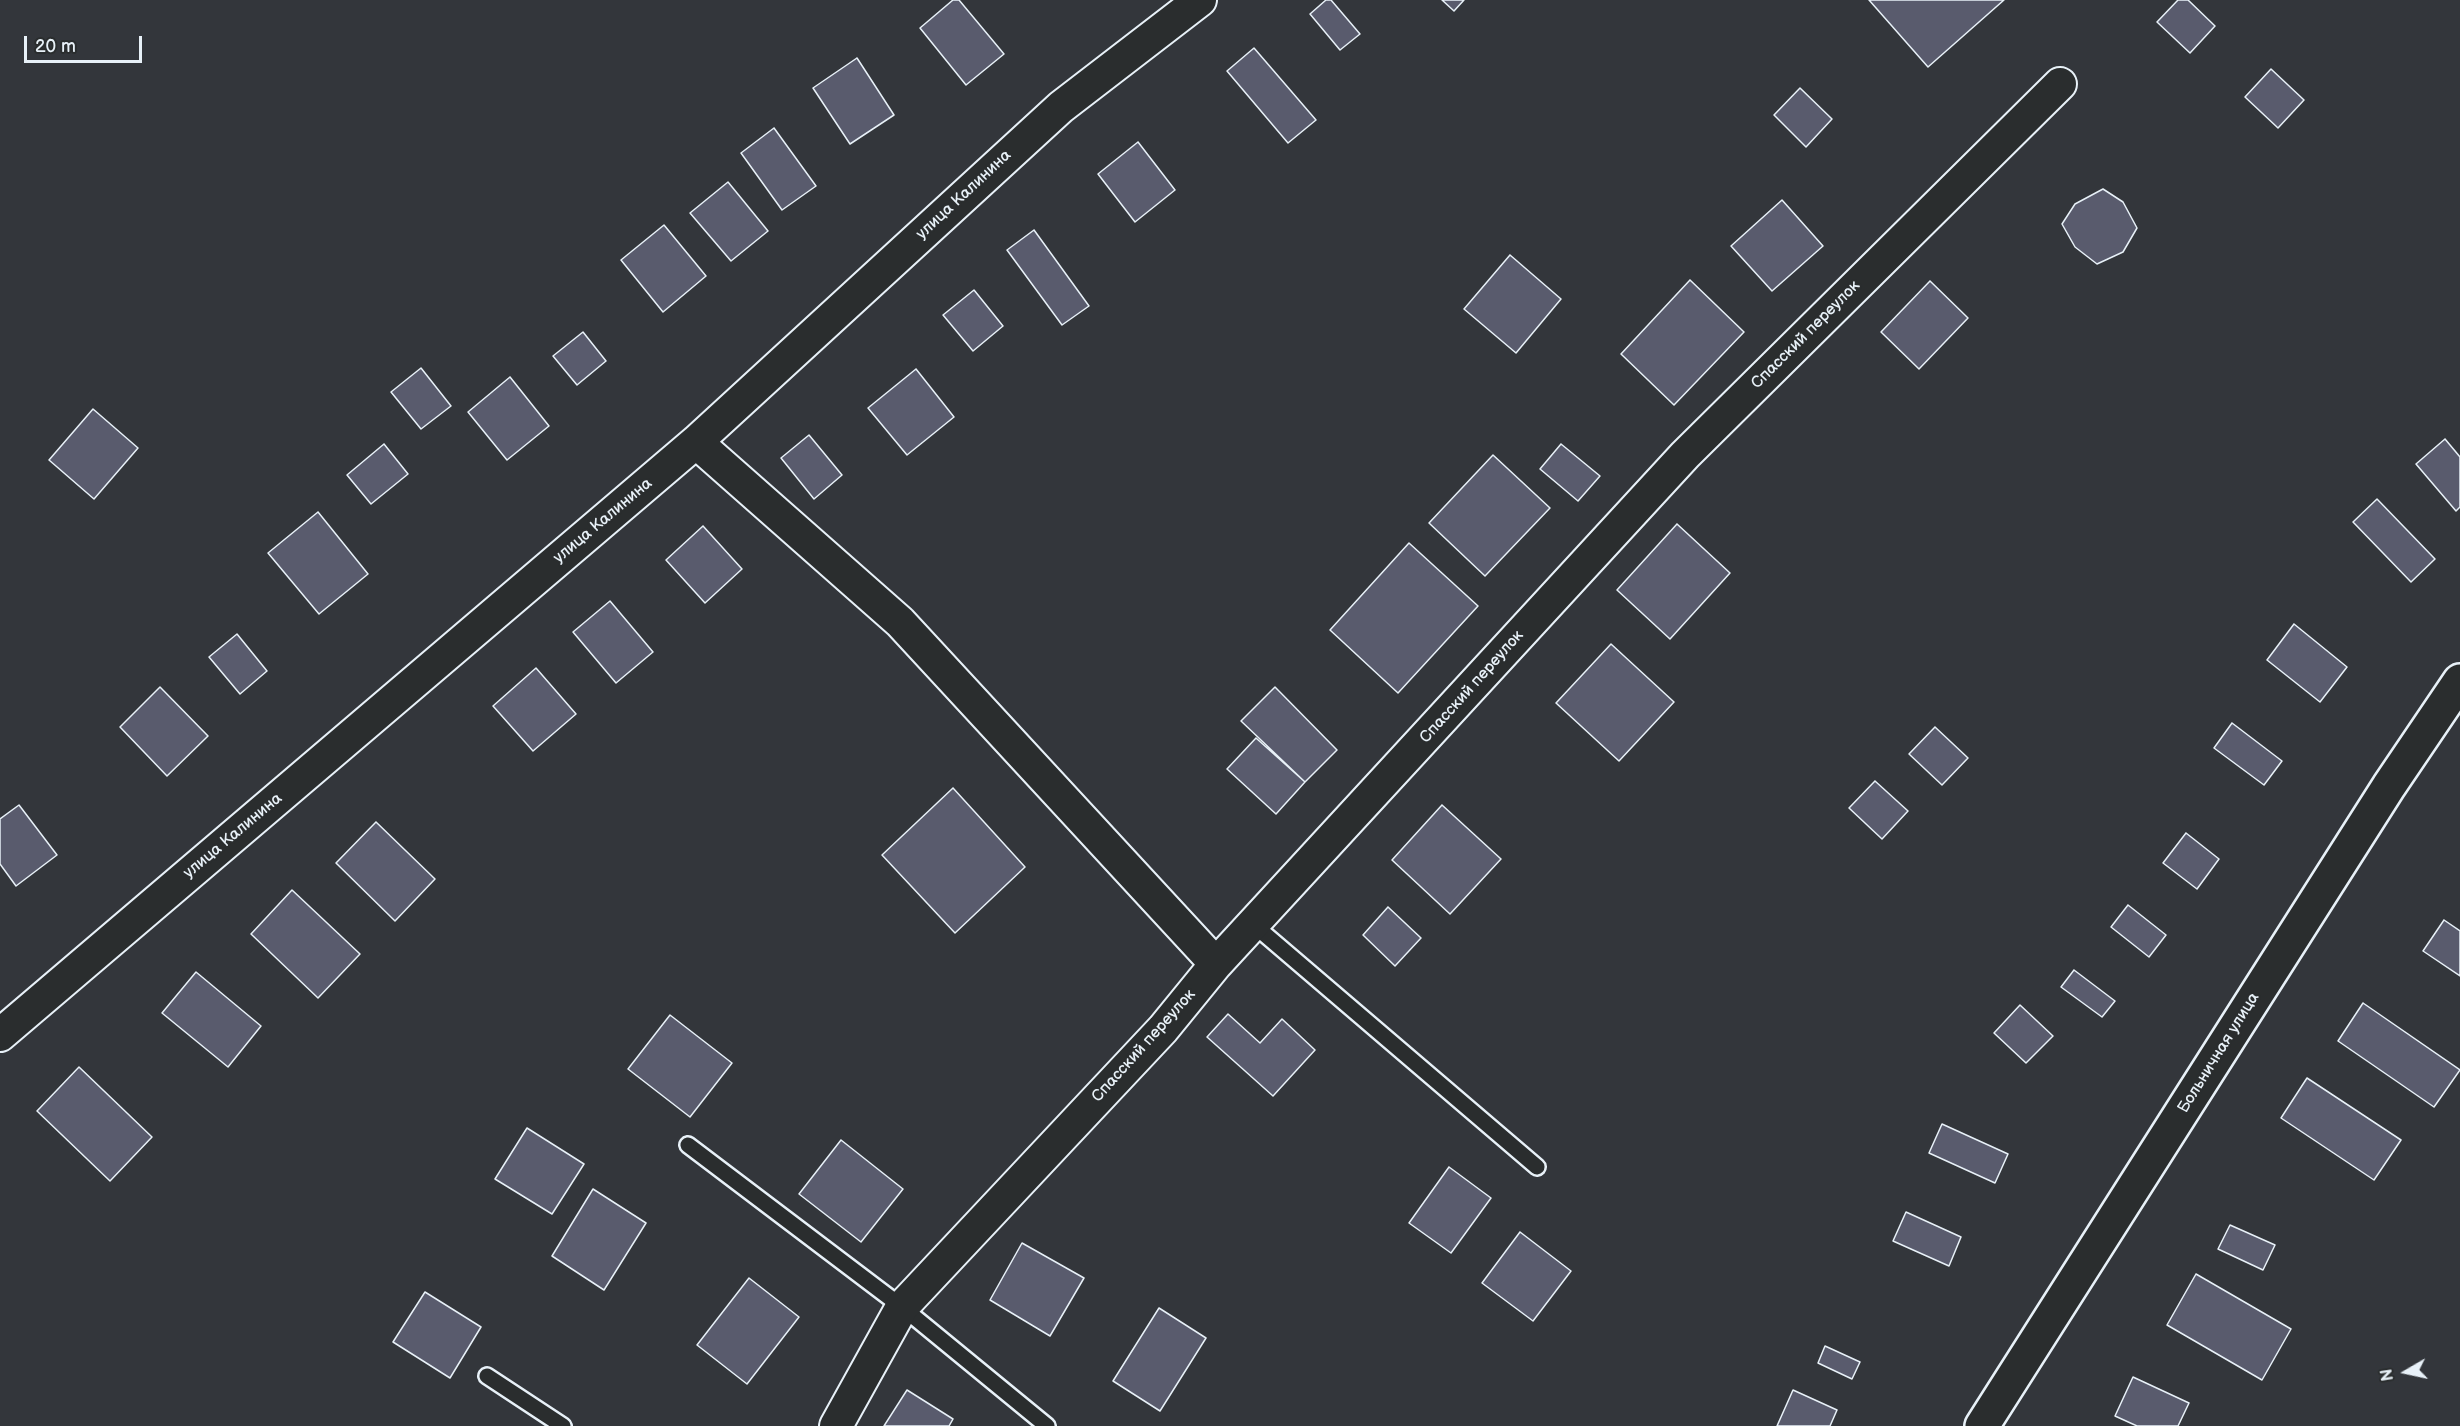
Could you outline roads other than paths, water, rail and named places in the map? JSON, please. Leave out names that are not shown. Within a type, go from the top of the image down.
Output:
[{"type":"street","name":"улица Калинина","points":[[0,1035],[696,442],[1060,107],[1200,0]]},
{"type":"street","name":"Спасский переулок","points":[[836,1426],[902,1307],[1163,1029],[1216,964],[1685,455],[2060,84]]},
{"type":"street","points":[[696,442],[900,622],[1216,964]]},
{"type":"street","name":"Больничная улица","points":[[1982,1426],[2389,786],[2460,681]]},
{"type":"lane","points":[[1254,925],[1537,1167]]},
{"type":"lane","points":[[688,1145],[902,1307],[1047,1426]]},
{"type":"lane","points":[[487,1376],[563,1426]]}]
